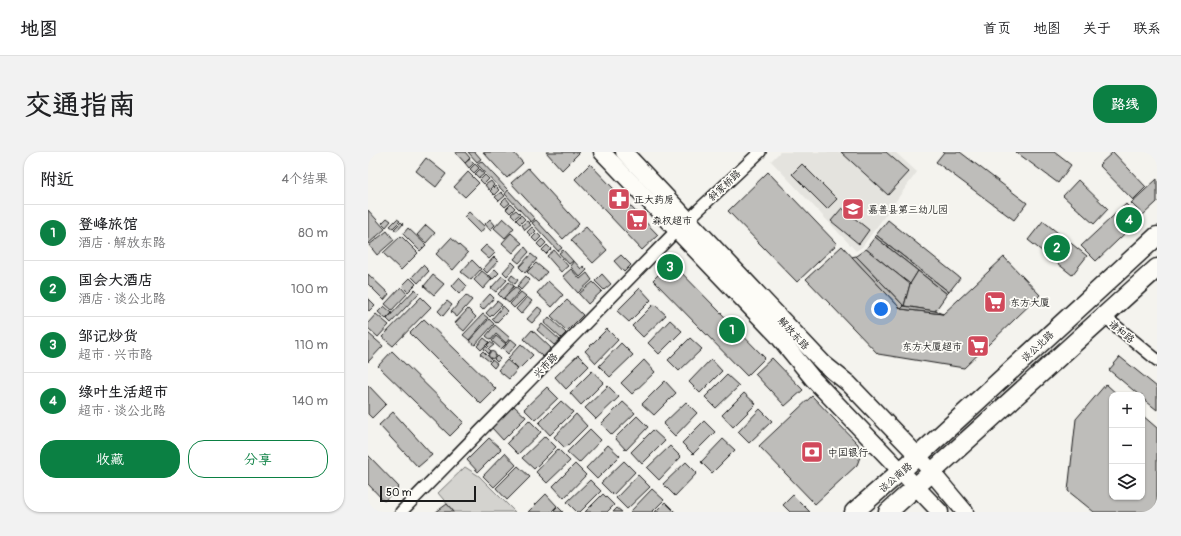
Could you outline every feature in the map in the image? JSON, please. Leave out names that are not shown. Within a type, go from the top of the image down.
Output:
[{"type":"main road","name":"解放东路","points":[[602,152],[683,225],[824,364],[849,384],[918,456],[965,512]]},
{"type":"main road","name":"解放东路","points":[[624,152],[683,225],[813,379],[940,512]]},
{"type":"main road","name":"谈公北路","points":[[918,456],[1157,236]]},
{"type":"main road","points":[[888,512],[1105,317],[1157,268]]},
{"type":"main road","name":"谈公南路","points":[[854,512],[918,456]]},
{"type":"street","name":"斜家桥路","points":[[683,225],[760,152]]},
{"type":"street","name":"兴市路","points":[[401,512],[683,225]]},
{"type":"street","name":"诸和路","points":[[1105,317],[1157,360]]},
{"type":"shaded area","name":"嘉善县第三幼儿园","points":[[780,152],[895,152],[917,172],[862,247],[856,251],[771,161]]},
{"type":"shaded area","points":[[465,467],[479,476],[515,512],[454,512],[438,493]]},
{"type":"building","points":[[455,152],[465,152],[470,158],[465,163]]},
{"type":"building","points":[[468,152],[475,152],[481,159],[477,162]]},
{"type":"building","points":[[483,152],[513,152],[523,163],[507,178]]},
{"type":"building","points":[[546,152],[578,152],[579,153],[562,170]]},
{"type":"building","points":[[841,152],[886,152],[909,172],[888,195]]},
{"type":"building","points":[[944,152],[960,152],[1027,203],[1014,220],[936,162]]},
{"type":"building","points":[[1016,152],[1054,152],[1071,165],[1058,183]]},
{"type":"building","points":[[1113,152],[1146,187],[1133,200],[1099,165]]},
{"type":"building","points":[[426,158],[446,174],[436,187],[416,171]]},
{"type":"building","points":[[470,159],[474,163],[469,168],[465,163]]},
{"type":"building","points":[[481,161],[507,189],[504,192],[477,164]]},
{"type":"building","points":[[475,164],[479,168],[474,173],[470,169]]},
{"type":"building","points":[[590,164],[658,235],[642,250],[575,179]]},
{"type":"building","points":[[802,164],[837,199],[827,209],[792,174]]},
{"type":"building","points":[[528,168],[579,224],[563,239],[511,183]]},
{"type":"building","points":[[480,169],[484,174],[479,178],[475,174]]},
{"type":"building","points":[[468,172],[479,183],[465,197],[454,187]]},
{"type":"building","points":[[768,172],[837,244],[797,282],[728,211]]},
{"type":"building","points":[[485,175],[489,179],[484,184],[480,180]]},
{"type":"building","points":[[1157,179],[1157,202],[1143,215],[1131,203]]},
{"type":"building","points":[[1078,180],[1108,209],[1094,224],[1063,196]]},
{"type":"building","points":[[491,181],[494,185],[489,190],[485,185]]},
{"type":"building","points":[[495,186],[499,190],[494,195],[490,191]]},
{"type":"building","points":[[508,190],[535,219],[531,222],[505,194]]},
{"type":"building","points":[[501,192],[505,196],[499,201],[495,197]]},
{"type":"building","points":[[506,198],[510,203],[505,207],[501,203]]},
{"type":"building","points":[[511,204],[515,208],[510,213],[506,209]]},
{"type":"building","points":[[1126,204],[1140,219],[1096,261],[1081,246]]},
{"type":"building","points":[[842,208],[869,230],[859,244],[831,221]]},
{"type":"building","points":[[368,210],[385,229],[368,244]]},
{"type":"building","points":[[516,210],[520,214],[515,218],[511,214]]},
{"type":"building","points":[[469,212],[485,227],[480,233],[464,217]]},
{"type":"building","points":[[521,215],[525,219],[520,224],[516,220]]},
{"type":"building","points":[[387,218],[391,221],[386,227],[382,223]]},
{"type":"building","points":[[503,218],[514,228],[505,238],[494,228]]},
{"type":"building","points":[[397,219],[400,221],[393,228],[390,226]]},
{"type":"building","points":[[490,219],[495,225],[490,230],[485,224]]},
{"type":"building","points":[[536,220],[562,248],[558,251],[532,223]]},
{"type":"building","points":[[888,220],[960,278],[949,292],[876,235]]},
{"type":"building","points":[[527,221],[531,225],[525,230],[522,225]]},
{"type":"building","points":[[1043,221],[1087,256],[1072,275],[1028,240]]},
{"type":"building","points":[[401,222],[403,224],[397,231],[394,229]]},
{"type":"building","points":[[426,225],[435,233],[426,243],[417,235]]},
{"type":"building","points":[[532,227],[536,231],[531,236],[527,232]]},
{"type":"building","points":[[586,227],[607,250],[593,263],[571,240]]},
{"type":"building","points":[[408,228],[426,245],[420,251],[403,234]]},
{"type":"building","points":[[387,231],[394,240],[377,255],[369,245]]},
{"type":"building","points":[[511,233],[522,243],[513,253],[502,243]]},
{"type":"building","points":[[537,233],[541,237],[536,242],[532,238]]},
{"type":"building","points":[[876,235],[949,292],[947,294],[875,237]]},
{"type":"building","points":[[401,236],[418,253],[401,270],[383,253]]},
{"type":"building","points":[[875,237],[918,271],[910,284],[866,249]]},
{"type":"building","points":[[451,238],[468,253],[453,270],[436,254]]},
{"type":"building","points":[[542,239],[546,243],[541,248],[537,244]]},
{"type":"building","points":[[486,245],[495,253],[489,259],[480,251]]},
{"type":"building","points":[[547,245],[551,249],[546,254],[542,250]]},
{"type":"building","name":"东方大厦","points":[[842,246],[901,309],[943,314],[1004,257],[1040,295],[964,368],[878,354],[806,279]]},
{"type":"building","points":[[525,247],[529,252],[519,263],[514,259]]},
{"type":"building","points":[[866,249],[910,284],[904,306],[856,256]]},
{"type":"building","points":[[554,250],[568,266],[561,272],[547,256]]},
{"type":"building","points":[[563,250],[573,261],[569,264],[559,253]]},
{"type":"building","points":[[531,254],[537,259],[525,273],[519,267]]},
{"type":"building","points":[[621,255],[631,265],[624,272],[614,261]]},
{"type":"building","points":[[856,256],[904,306],[901,309],[852,257]]},
{"type":"building","points":[[494,257],[498,261],[487,273],[483,269]]},
{"type":"building","points":[[472,260],[481,269],[471,280],[461,272]]},
{"type":"building","points":[[574,261],[581,269],[583,266],[587,270],[580,277],[570,266]]},
{"type":"building","points":[[512,262],[516,266],[507,276],[503,272]]},
{"type":"building","points":[[671,262],[765,358],[747,376],[653,280]]},
{"type":"building","points":[[536,263],[547,272],[538,282],[527,272]]},
{"type":"building","points":[[423,265],[429,271],[418,283],[412,277]]},
{"type":"building","points":[[495,269],[499,273],[493,279],[489,275]]},
{"type":"building","points":[[571,269],[580,279],[587,273],[592,280],[578,293],[563,276]]},
{"type":"building","points":[[482,271],[492,279],[483,289],[474,280]]},
{"type":"building","points":[[918,271],[947,294],[935,311],[904,306],[910,284]]},
{"type":"building","points":[[368,274],[389,294],[384,300],[368,284]]},
{"type":"building","points":[[602,274],[611,284],[604,290],[595,281]]},
{"type":"building","points":[[433,275],[444,284],[434,295],[424,286]]},
{"type":"building","points":[[512,275],[518,280],[515,284],[509,279]]},
{"type":"building","points":[[502,276],[507,280],[496,292],[491,288]]},
{"type":"building","points":[[526,276],[530,280],[521,290],[517,286]]},
{"type":"building","points":[[410,278],[416,284],[408,292],[402,286]]},
{"type":"building","points":[[459,278],[467,286],[460,294],[452,286]]},
{"type":"building","points":[[548,281],[563,295],[552,307],[537,293]]},
{"type":"building","points":[[509,282],[514,286],[503,299],[498,294]]},
{"type":"building","points":[[593,282],[602,291],[588,304],[579,294]]},
{"type":"building","points":[[401,287],[407,294],[392,310],[385,304]]},
{"type":"building","points":[[515,287],[520,291],[509,303],[504,299]]},
{"type":"building","points":[[640,288],[651,300],[629,322],[617,311]]},
{"type":"building","points":[[415,289],[419,293],[391,323],[387,319]]},
{"type":"building","points":[[521,292],[526,296],[514,308],[510,304]]},
{"type":"building","points":[[490,294],[494,298],[483,310],[479,306]]},
{"type":"building","points":[[466,295],[472,300],[457,317],[451,312]]},
{"type":"building","points":[[421,297],[431,307],[393,346],[382,337]]},
{"type":"building","points":[[527,297],[532,301],[521,314],[516,309]]},
{"type":"building","points":[[368,298],[375,305],[369,311],[368,310]]},
{"type":"building","points":[[567,300],[583,315],[567,331],[551,316]]},
{"type":"building","points":[[447,301],[452,305],[443,316],[438,311]]},
{"type":"building","points":[[497,301],[502,305],[490,317],[486,313]]},
{"type":"building","points":[[654,304],[666,315],[643,337],[632,326]]},
{"type":"building","points":[[384,306],[392,313],[386,319],[378,312]]},
{"type":"building","points":[[503,306],[508,311],[496,323],[492,319]]},
{"type":"building","points":[[904,306],[935,311],[943,314],[901,309]]},
{"type":"building","points":[[538,307],[543,311],[532,323],[527,319]]},
{"type":"building","points":[[468,309],[476,317],[464,331],[455,323]]},
{"type":"building","points":[[376,314],[389,325],[378,337],[368,328],[368,323]]},
{"type":"building","points":[[483,314],[488,318],[469,340],[463,335]]},
{"type":"building","points":[[549,317],[566,333],[561,338],[544,323]]},
{"type":"building","points":[[424,319],[496,389],[481,404],[410,333]]},
{"type":"building","points":[[489,319],[494,324],[475,345],[469,341]]},
{"type":"building","points":[[670,320],[682,331],[659,354],[648,343]]},
{"type":"building","points":[[542,324],[560,340],[554,345],[537,330]]},
{"type":"building","points":[[495,325],[510,338],[506,343],[496,334],[491,340],[486,336]]},
{"type":"building","points":[[607,329],[618,340],[596,363],[585,351]]},
{"type":"building","points":[[532,330],[551,348],[543,357],[524,339]]},
{"type":"building","points":[[368,333],[383,346],[368,362]]},
{"type":"building","points":[[496,336],[506,344],[501,349],[492,341]]},
{"type":"building","points":[[484,338],[489,342],[481,350],[477,346]]},
{"type":"building","points":[[690,338],[702,349],[679,371],[668,360]]},
{"type":"building","points":[[511,339],[517,344],[508,354],[503,349]]},
{"type":"building","points":[[490,342],[494,345],[490,348],[487,345]]},
{"type":"building","points":[[621,343],[633,355],[610,377],[599,366]]},
{"type":"building","points":[[521,344],[533,355],[519,369],[508,358]]},
{"type":"building","points":[[486,346],[491,351],[489,354],[484,349]]},
{"type":"building","points":[[392,351],[464,422],[450,436],[378,366]]},
{"type":"building","points":[[483,351],[491,359],[489,361],[480,354]]},
{"type":"building","points":[[492,352],[495,355],[492,358],[489,355]]},
{"type":"building","points":[[578,355],[589,366],[566,389],[555,377]]},
{"type":"building","points":[[497,356],[500,359],[497,362],[494,359]]},
{"type":"building","points":[[1120,357],[1157,387],[1157,410],[1145,400],[1145,392],[1135,392],[1109,370]]},
{"type":"building","points":[[772,358],[803,390],[785,406],[755,374]]},
{"type":"building","points":[[711,359],[722,371],[700,393],[689,382]]},
{"type":"building","points":[[492,360],[497,364],[494,368],[489,363]]},
{"type":"building","points":[[507,360],[518,369],[509,379],[498,370]]},
{"type":"building","points":[[644,360],[655,372],[632,394],[621,383]]},
{"type":"building","points":[[592,371],[604,382],[581,405],[570,393]]},
{"type":"building","points":[[727,375],[739,386],[716,408],[705,397]]},
{"type":"building","points":[[665,381],[676,393],[654,415],[642,404]]},
{"type":"building","points":[[1106,384],[1115,392],[1109,392],[1109,500],[1145,500],[1145,418],[1157,428],[1157,512],[1094,512],[1068,491],[1076,419]]},
{"type":"building","points":[[368,385],[386,404],[372,418],[368,414]]},
{"type":"building","points":[[608,386],[619,397],[596,419],[585,408]]},
{"type":"building","points":[[547,387],[558,398],[535,420],[524,409]]},
{"type":"building","points":[[744,393],[756,404],[733,427],[722,415]]},
{"type":"building","name":"中国银行","points":[[812,396],[858,444],[860,457],[857,465],[815,504],[759,446]]},
{"type":"building","points":[[561,401],[573,412],[550,435],[539,423]]},
{"type":"building","points":[[623,402],[635,413],[612,435],[601,424]]},
{"type":"building","points":[[686,402],[697,413],[675,436],[663,424]]},
{"type":"building","points":[[514,406],[526,417],[503,440],[492,428]]},
{"type":"building","points":[[760,409],[772,421],[749,443],[738,432]]},
{"type":"building","points":[[393,412],[432,455],[418,467],[379,425]]},
{"type":"building","points":[[576,414],[587,426],[565,448],[554,437]]},
{"type":"building","points":[[637,416],[648,427],[626,450],[615,438]]},
{"type":"building","points":[[529,420],[541,432],[518,454],[507,443]]},
{"type":"building","points":[[704,421],[715,432],[693,454],[682,443]]},
{"type":"building","points":[[590,429],[601,440],[579,463],[567,452]]},
{"type":"building","points":[[653,430],[665,441],[642,464],[631,452]]},
{"type":"building","points":[[545,436],[556,447],[534,469],[522,458]]},
{"type":"building","points":[[489,438],[501,449],[478,472],[467,460]]},
{"type":"building","points":[[723,439],[735,450],[712,473],[701,462]]},
{"type":"building","points":[[608,445],[620,456],[597,479],[586,468]]},
{"type":"building","points":[[670,446],[681,457],[659,480],[647,468]]},
{"type":"building","points":[[558,449],[570,461],[547,483],[536,472]]},
{"type":"building","points":[[505,453],[516,465],[494,487],[483,476]]},
{"type":"building","points":[[368,455],[399,487],[384,501],[368,484]]},
{"type":"building","points":[[624,461],[635,472],[613,495],[601,483]]},
{"type":"building","points":[[686,462],[697,473],[675,496],[663,484]]},
{"type":"building","points":[[575,464],[586,475],[564,498],[553,486]]},
{"type":"building","points":[[518,466],[530,477],[507,500],[496,488]]},
{"type":"building","points":[[638,475],[650,487],[627,509],[616,498]]},
{"type":"building","points":[[590,480],[601,491],[580,512],[577,512],[567,502]]},
{"type":"building","points":[[652,489],[664,500],[652,512],[630,512]]},
{"type":"building","points":[[546,494],[557,506],[551,512],[528,512]]},
{"type":"building","points":[[603,494],[614,505],[607,512],[585,512]]},
{"type":"building","points":[[793,495],[810,512],[790,512],[783,505]]},
{"type":"building","points":[[665,502],[675,512],[655,512]]},
{"type":"building","points":[[447,504],[454,512],[436,512]]},
{"type":"building","points":[[558,507],[563,512],[553,512]]},
{"type":"building","points":[[617,508],[622,512],[613,512]]},
{"type":"place","name":"正大药房","points":[[619,199]]},
{"type":"place","name":"嘉善县第三幼儿园","points":[[853,209]]},
{"type":"place","name":"森权超市","points":[[637,220]]},
{"type":"place","name":"绿叶生活超市","points":[[1129,220]]},
{"type":"place","name":"国会大酒店","points":[[1057,248]]},
{"type":"place","name":"邹记炒货","points":[[670,267]]},
{"type":"place","name":"东方大厦","points":[[995,302]]},
{"type":"place","name":"登峰旅馆","points":[[732,330]]},
{"type":"place","name":"东方大厦超市","points":[[978,346]]},
{"type":"place","name":"中国银行","points":[[812,452]]}]
